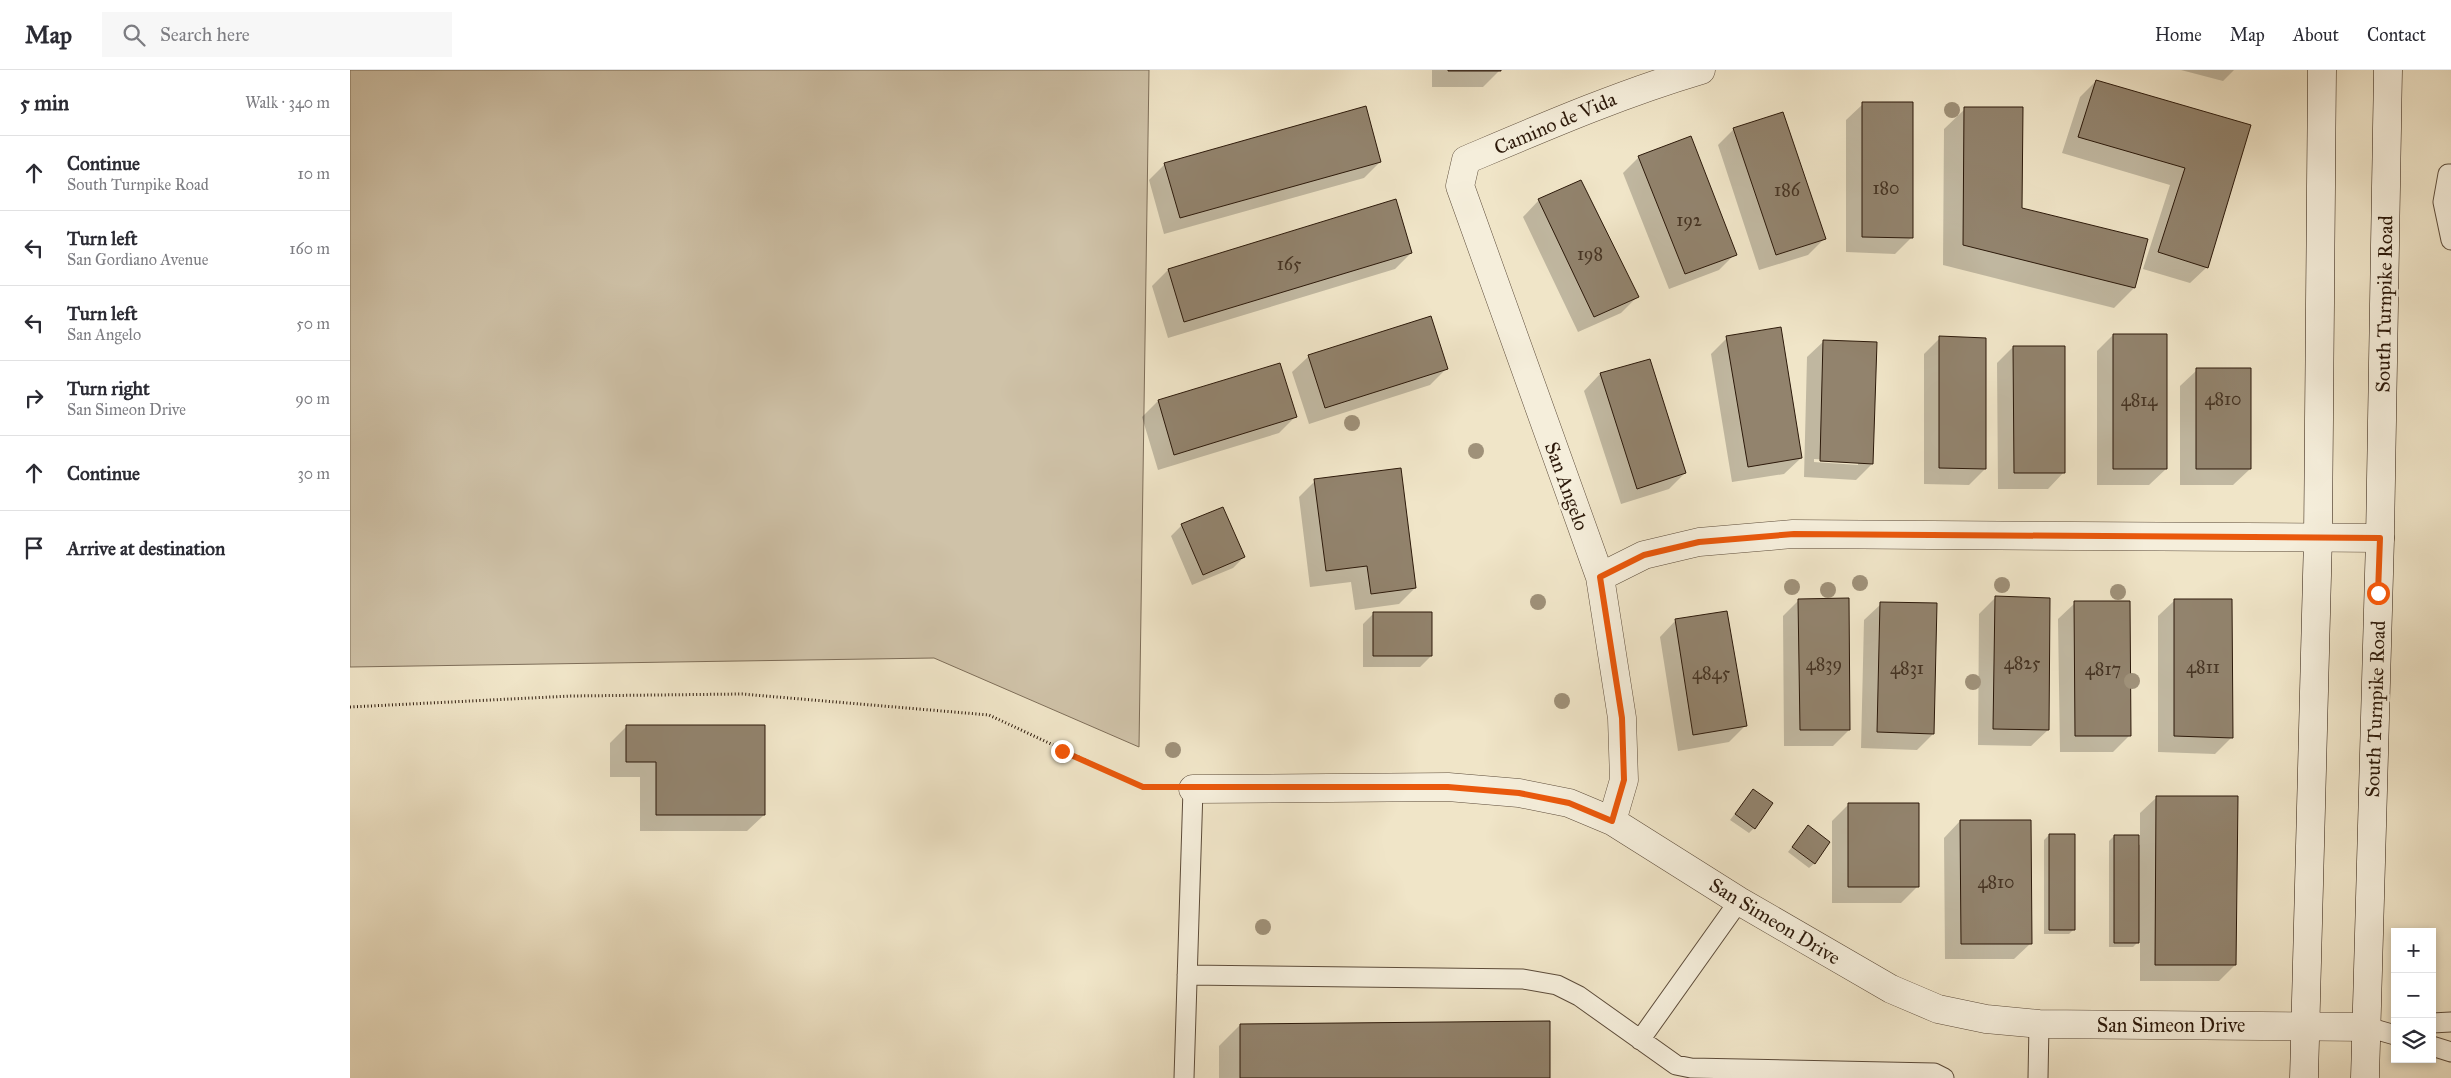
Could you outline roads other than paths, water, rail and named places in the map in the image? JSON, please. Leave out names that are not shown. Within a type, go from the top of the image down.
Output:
[{"type":"street","name":"Camino de Vida","points":[[1466,160],[1570,115],[1643,87],[1701,70]]},
{"type":"street","points":[[2304,1078],[2318,537],[2322,70]]},
{"type":"street","name":"South Turnpike Road","points":[[2365,1078],[2380,538],[2388,70]]},
{"type":"street","name":"San Angelo","points":[[1466,160],[1460,186],[1600,577],[1622,718],[1624,780],[1612,821]]},
{"type":"street","points":[[1600,577],[1644,555],[1699,542],[1794,534],[2380,538]]},
{"type":"street","name":"San Simeon Drive","points":[[1193,789],[1448,787],[1519,793],[1569,803],[1612,821],[1739,901],[1891,989],[1938,1009],[1986,1019],[2040,1024],[2367,1027]]},
{"type":"lane","points":[[2451,174],[2448,174],[2443,202],[2451,240]]},
{"type":"lane","points":[[1184,1078],[1193,789]]},
{"type":"lane","points":[[1640,1040],[1739,901]]},
{"type":"lane","points":[[1187,975],[1523,980],[1557,985],[1578,996],[1676,1064],[1691,1068],[1934,1073],[1944,1078]]},
{"type":"lane","points":[[2436,1023],[2451,1022]]},
{"type":"lane","points":[[2038,1078],[2040,1024]]},
{"type":"lane","points":[[2367,1027],[2391,1025]]},
{"type":"lane","points":[[2367,1027],[2391,1034]]},
{"type":"lane","points":[[2436,1047],[2451,1052]]}]
